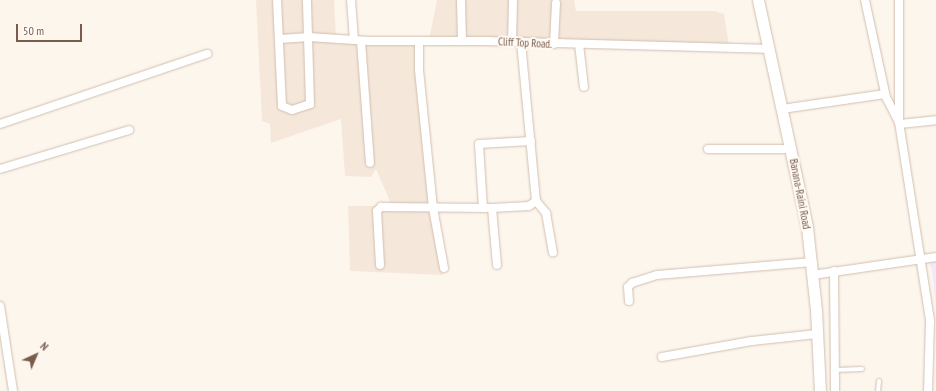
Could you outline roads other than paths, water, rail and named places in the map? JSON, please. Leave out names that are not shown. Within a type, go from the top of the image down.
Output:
[{"type":"main road","name":"Banana-Raini Road","points":[[758,0],[791,149],[812,262],[820,391]]},
{"type":"street","points":[[278,0],[282,106],[292,110],[310,104],[307,0]]},
{"type":"street","points":[[351,0],[358,40],[370,163]]},
{"type":"street","points":[[461,0],[462,41]]},
{"type":"street","points":[[512,42],[513,0]]},
{"type":"street","points":[[865,0],[885,94],[899,123]]},
{"type":"street","points":[[899,0],[899,123],[930,321],[928,391]]},
{"type":"street","points":[[554,44],[556,3]]},
{"type":"street","name":"Cliff Top Road.","points":[[280,39],[309,37],[419,42],[521,42],[769,49]]},
{"type":"street","points":[[419,42],[419,70],[433,208],[444,268]]},
{"type":"street","points":[[521,42],[532,141],[536,201],[546,213],[553,252]]},
{"type":"street","points":[[578,44],[584,87]]},
{"type":"street","points":[[0,124],[207,54]]},
{"type":"street","points":[[782,109],[885,94]]},
{"type":"street","points":[[899,123],[936,120]]},
{"type":"street","points":[[0,169],[129,130]]},
{"type":"street","points":[[483,208],[479,144],[532,141]]},
{"type":"street","points":[[708,148],[791,149]]},
{"type":"street","points":[[380,265],[379,209],[492,208],[529,206],[536,201]]},
{"type":"street","points":[[492,208],[497,265]]},
{"type":"street","points":[[813,275],[936,257]]},
{"type":"street","points":[[629,301],[628,287],[632,283],[656,275],[812,262]]},
{"type":"street","points":[[834,271],[835,391]]},
{"type":"street","points":[[0,306],[13,391]]},
{"type":"street","points":[[662,357],[752,341],[817,334]]},
{"type":"lane","points":[[835,370],[862,369]]},
{"type":"lane","points":[[878,391],[879,381]]}]
